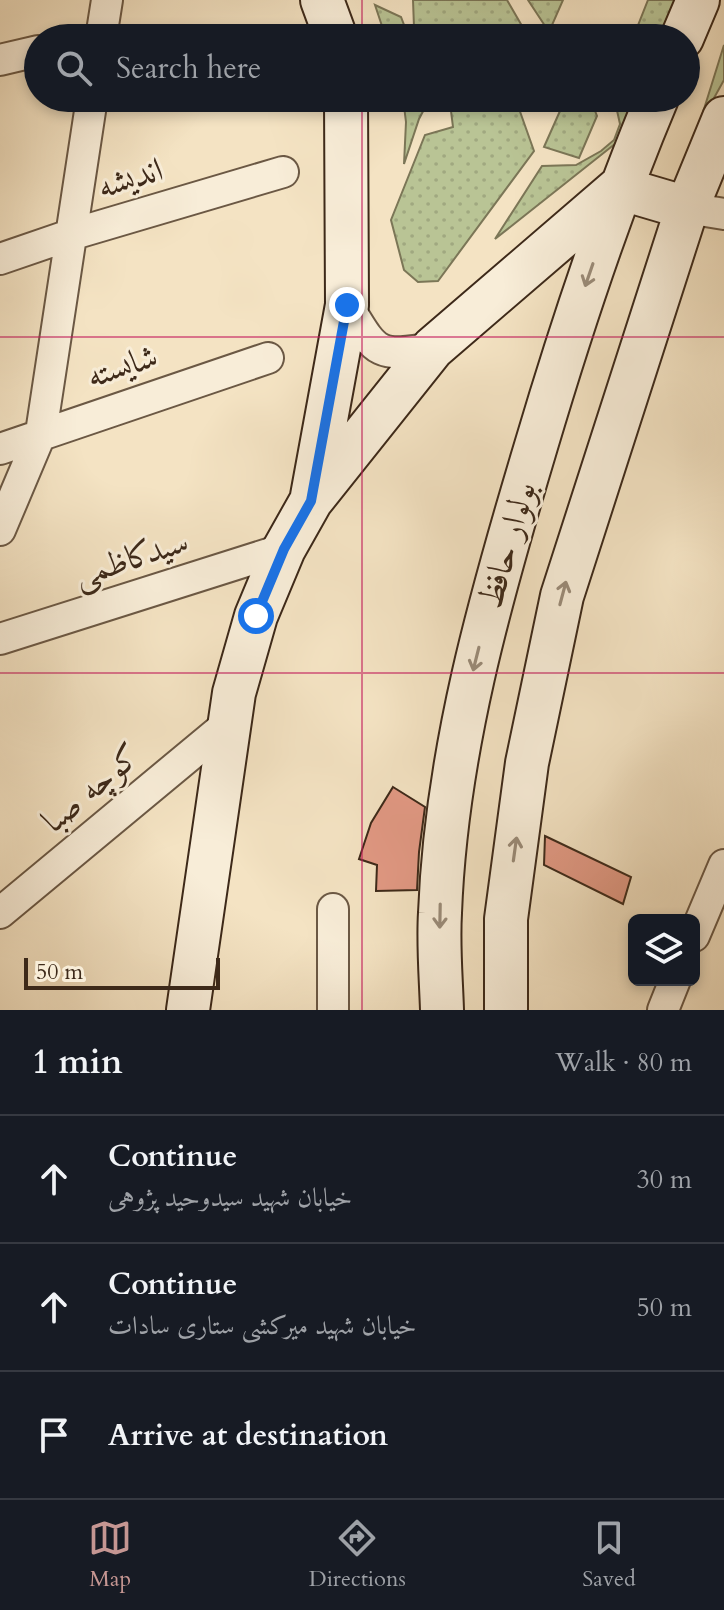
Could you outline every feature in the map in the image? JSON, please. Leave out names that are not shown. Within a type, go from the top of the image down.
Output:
[{"type":"main road","points":[[322,0],[331,24]]},
{"type":"main road","points":[[688,24],[698,0]]},
{"type":"main road","points":[[311,501],[347,305],[346,112]]},
{"type":"main road","name":"بولوار حافظ","points":[[442,1010],[439,915],[446,835],[472,678],[493,589],[575,316],[619,188],[651,112]]},
{"type":"main road","name":"بولوار حافظ","points":[[506,1010],[506,919],[527,763],[562,596],[706,211],[724,118]]},
{"type":"main road","points":[[188,1010],[234,693],[256,616],[284,549],[311,501],[433,348],[619,188],[706,211]]},
{"type":"street","points":[[102,24],[107,0]]},
{"type":"street","points":[[0,60],[24,54]]},
{"type":"street","points":[[0,530],[41,433],[90,112]]},
{"type":"street","name":"اندیشه","points":[[0,259],[283,172]]},
{"type":"street","points":[[347,305],[377,349],[397,354],[433,348]]},
{"type":"street","name":"شایسته","points":[[0,449],[268,358]]},
{"type":"street","name":"سیدکاظمی","points":[[0,639],[284,549]]},
{"type":"street","name":"کوچه صبا","points":[[0,913],[230,722]]},
{"type":"street","points":[[700,922],[724,865]]},
{"type":"street","points":[[333,909],[333,1010]]},
{"type":"street","points":[[663,1010],[673,986]]},
{"type":"green space","points":[[413,0],[507,0],[521,24],[414,24]]},
{"type":"green space","points":[[528,0],[563,0],[552,24],[544,24]]},
{"type":"green space","points":[[648,0],[689,0],[678,24],[639,24]]},
{"type":"green space","points":[[375,5],[401,17],[404,24],[381,24]]},
{"type":"green space","points":[[724,45],[724,80],[699,125]]},
{"type":"green space","points":[[405,112],[423,112],[404,164]]},
{"type":"green space","points":[[451,112],[520,112],[534,151],[438,281],[418,282],[404,270],[391,220],[425,135],[453,127]]},
{"type":"green space","points":[[560,112],[595,112],[597,116],[579,158],[544,147]]},
{"type":"green space","points":[[617,112],[634,112],[630,132],[495,239],[542,166],[576,165],[614,140],[620,124]]},
{"type":"building","points":[[393,787],[425,807],[417,890],[376,891],[377,865],[359,859],[371,823]]},
{"type":"building","points":[[545,836],[631,877],[623,904],[544,865]]},
{"type":"route","points":[[256,616],[284,549],[311,501],[347,305]]}]
